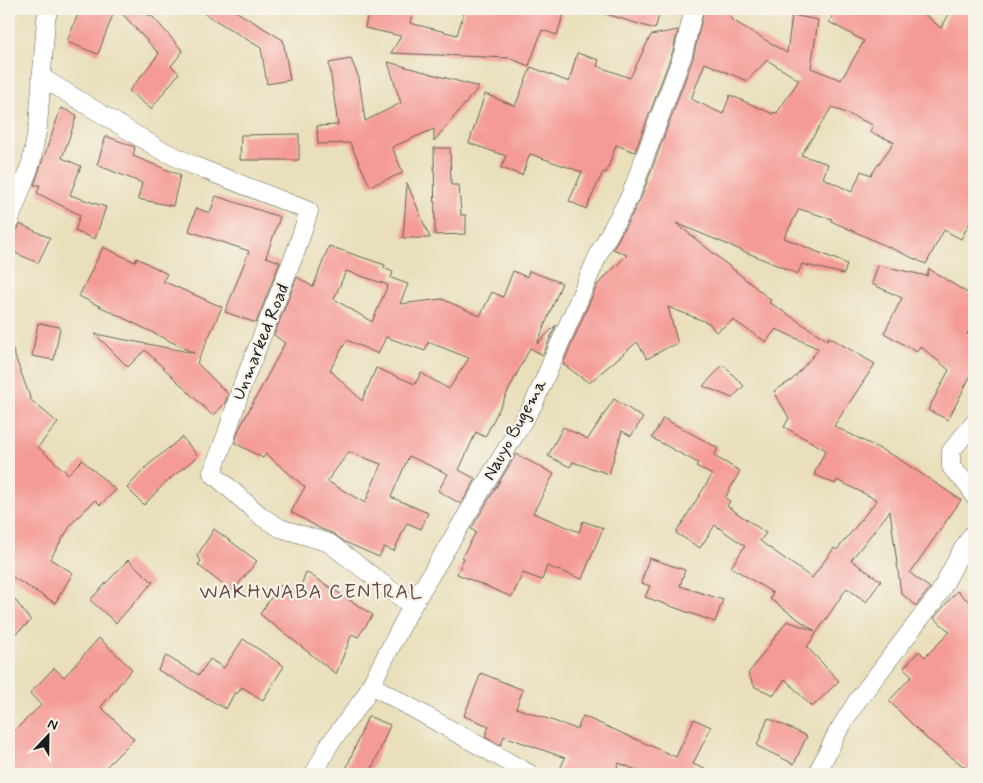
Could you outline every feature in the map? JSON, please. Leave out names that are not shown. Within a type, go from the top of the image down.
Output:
[{"type":"street","points":[[9,222],[31,163],[38,126],[46,19],[49,9]]},
{"type":"street","name":"Nauyo Bugema","points":[[314,774],[329,745],[364,698],[412,606],[534,402],[596,260],[631,194],[683,54],[694,9]]},
{"type":"street","name":"Unmarked Road","points":[[42,78],[159,149],[195,166],[309,211],[283,288],[251,363],[212,473],[262,517],[280,528],[330,543],[412,606]]},
{"type":"street","points":[[974,423],[951,451],[951,468],[970,486],[974,496]]},
{"type":"street","points":[[817,774],[837,733],[857,701],[939,594],[962,550],[974,532]]},
{"type":"street","points":[[371,685],[530,774]]},
{"type":"building","points":[[80,9],[115,9],[98,54],[67,42]]},
{"type":"building","points":[[118,9],[135,9],[153,17],[183,51],[171,66],[179,73],[151,109],[129,91],[159,54]]},
{"type":"building","points":[[197,9],[232,9],[283,40],[290,80],[267,84],[261,48]]},
{"type":"building","points":[[369,9],[413,9],[410,23],[457,35],[465,9],[565,9],[557,35],[542,30],[529,66],[509,58],[391,53],[401,36],[365,28]]},
{"type":"building","points":[[603,9],[661,9],[655,29],[603,13]]},
{"type":"building","points":[[704,9],[730,9],[731,19],[787,53],[792,15],[818,20],[811,68],[841,80],[864,41],[829,22],[836,9],[918,9],[941,28],[952,9],[974,9],[974,215],[961,239],[944,230],[926,264],[831,221],[832,219],[799,209],[784,238],[847,264],[844,274],[802,264],[798,274],[676,223],[771,300],[769,302],[827,340],[829,337],[875,364],[834,426],[896,457],[961,500],[910,573],[930,588],[916,606],[901,593],[890,511],[851,560],[881,581],[866,602],[847,588],[807,647],[839,681],[812,707],[785,679],[774,695],[755,687],[748,674],[787,621],[815,631],[770,599],[773,593],[731,567],[745,546],[715,525],[700,548],[676,533],[712,475],[696,466],[698,463],[652,438],[663,418],[718,448],[714,456],[740,471],[725,498],[730,501],[727,506],[766,533],[760,541],[812,578],[834,548],[837,550],[877,500],[837,480],[835,484],[814,474],[826,450],[784,427],[789,418],[774,391],[792,380],[819,349],[776,329],[766,342],[733,320],[716,332],[709,323],[668,307],[678,344],[668,347],[647,359],[637,342],[589,383],[563,364],[597,285],[627,255],[613,249],[641,198],[693,58]],"holes":[[[767,60],[799,80],[777,113],[774,112],[773,114],[730,95],[723,114],[691,99],[705,63],[747,81]],[[832,107],[873,125],[870,132],[894,142],[871,175],[861,171],[852,192],[823,178],[828,164],[801,155]]]},
{"type":"building","points":[[678,30],[673,51],[635,152],[616,145],[606,173],[603,172],[586,209],[569,201],[582,172],[530,154],[522,175],[501,168],[506,156],[469,143],[485,94],[515,106],[531,67],[569,82],[577,53],[599,60],[597,66],[630,78],[651,35]]},
{"type":"building","points":[[351,59],[359,78],[365,121],[401,103],[388,62],[479,87],[434,141],[434,129],[392,147],[403,173],[370,186],[350,143],[318,144],[317,126],[338,125],[329,63]]},
{"type":"building","points":[[61,108],[77,115],[62,158],[81,166],[70,195],[106,207],[95,239],[75,231],[80,215],[37,193],[40,185],[34,185]]},
{"type":"building","points":[[299,134],[299,160],[240,160],[241,135]]},
{"type":"building","points":[[106,136],[135,147],[133,156],[180,175],[173,206],[138,199],[142,183],[97,165]]},
{"type":"building","points":[[434,148],[450,148],[451,185],[459,185],[461,215],[466,215],[466,234],[435,235]]},
{"type":"building","points":[[407,183],[430,238],[403,238]]},
{"type":"building","points":[[216,196],[280,217],[266,257],[280,262],[256,323],[225,312],[249,251],[189,231],[196,208],[210,213]]},
{"type":"building","points":[[20,224],[50,238],[38,263],[9,250]]},
{"type":"building","points":[[329,246],[385,265],[384,268],[393,272],[391,278],[408,284],[400,304],[442,299],[480,316],[492,292],[503,297],[513,271],[527,277],[529,271],[562,283],[537,344],[556,325],[543,355],[530,348],[485,437],[476,432],[459,470],[476,479],[461,504],[438,491],[448,474],[409,456],[391,497],[428,513],[421,529],[407,523],[394,551],[384,547],[379,557],[345,542],[332,533],[291,512],[305,487],[266,454],[263,458],[235,443],[239,429],[285,343],[274,335],[297,277],[313,287]],"holes":[[[346,271],[388,285],[372,322],[334,299]],[[386,337],[425,351],[428,342],[469,358],[449,389],[421,373],[415,384],[376,368],[362,401],[330,370],[347,340],[378,354]],[[349,452],[381,464],[365,503],[327,481]]]},
{"type":"building","points":[[103,247],[135,262],[137,258],[167,274],[163,281],[222,307],[197,363],[228,394],[225,403],[213,416],[145,350],[128,367],[95,334],[194,353],[79,296]]},
{"type":"building","points":[[878,265],[927,276],[929,269],[974,297],[974,323],[967,334],[974,338],[974,369],[948,420],[928,410],[949,370],[920,346],[917,352],[884,333],[902,298],[872,284]]},
{"type":"building","points":[[38,323],[60,327],[54,360],[32,356]]},
{"type":"building","points":[[11,345],[31,400],[58,423],[38,447],[68,474],[82,460],[116,490],[100,505],[95,500],[72,523],[50,559],[73,573],[55,603],[9,575],[9,346]]},
{"type":"building","points":[[723,365],[744,386],[732,398],[703,386]]},
{"type":"building","points":[[614,399],[643,418],[631,436],[622,431],[609,474],[573,462],[570,467],[548,456],[563,427],[588,439]]},
{"type":"building","points":[[182,437],[198,456],[165,483],[144,505],[127,488],[147,466]]},
{"type":"building","points":[[516,454],[554,474],[533,513],[579,532],[583,521],[603,528],[582,579],[547,566],[542,580],[523,573],[512,597],[457,574],[464,558],[462,557],[476,532],[471,529]]},
{"type":"building","points":[[214,529],[257,561],[232,592],[198,565],[201,561],[197,556]]},
{"type":"building","points":[[649,558],[685,570],[680,586],[723,600],[715,622],[645,597],[650,586],[641,583]]},
{"type":"building","points":[[128,560],[153,582],[116,623],[90,600]]},
{"type":"building","points":[[306,572],[373,615],[358,637],[352,634],[336,674],[260,614],[279,586],[286,586],[298,594]]},
{"type":"building","points":[[957,591],[974,606],[974,774],[926,738],[889,701],[912,676],[904,668],[919,651],[925,657],[950,632],[934,618]]},
{"type":"building","points":[[9,592],[31,621],[9,639]]},
{"type":"building","points":[[99,638],[132,669],[101,707],[134,739],[99,774],[9,774],[9,736],[41,705],[30,693],[54,668],[64,677]]},
{"type":"building","points":[[243,639],[284,666],[263,700],[242,687],[237,694],[235,692],[226,709],[158,670],[166,656],[199,675],[210,659],[224,668]]},
{"type":"building","points":[[481,673],[523,690],[516,708],[577,729],[583,716],[676,757],[694,719],[711,727],[693,764],[716,774],[646,774],[619,763],[614,774],[558,774],[565,758],[504,736],[501,745],[485,737],[489,726],[464,716]]},
{"type":"building","points":[[368,716],[390,725],[370,774],[344,774]]},
{"type":"building","points":[[768,718],[807,736],[794,764],[757,746]]},
{"type":"district","name":"WAKHWABA CENTRAL","points":[[311,592]]}]
